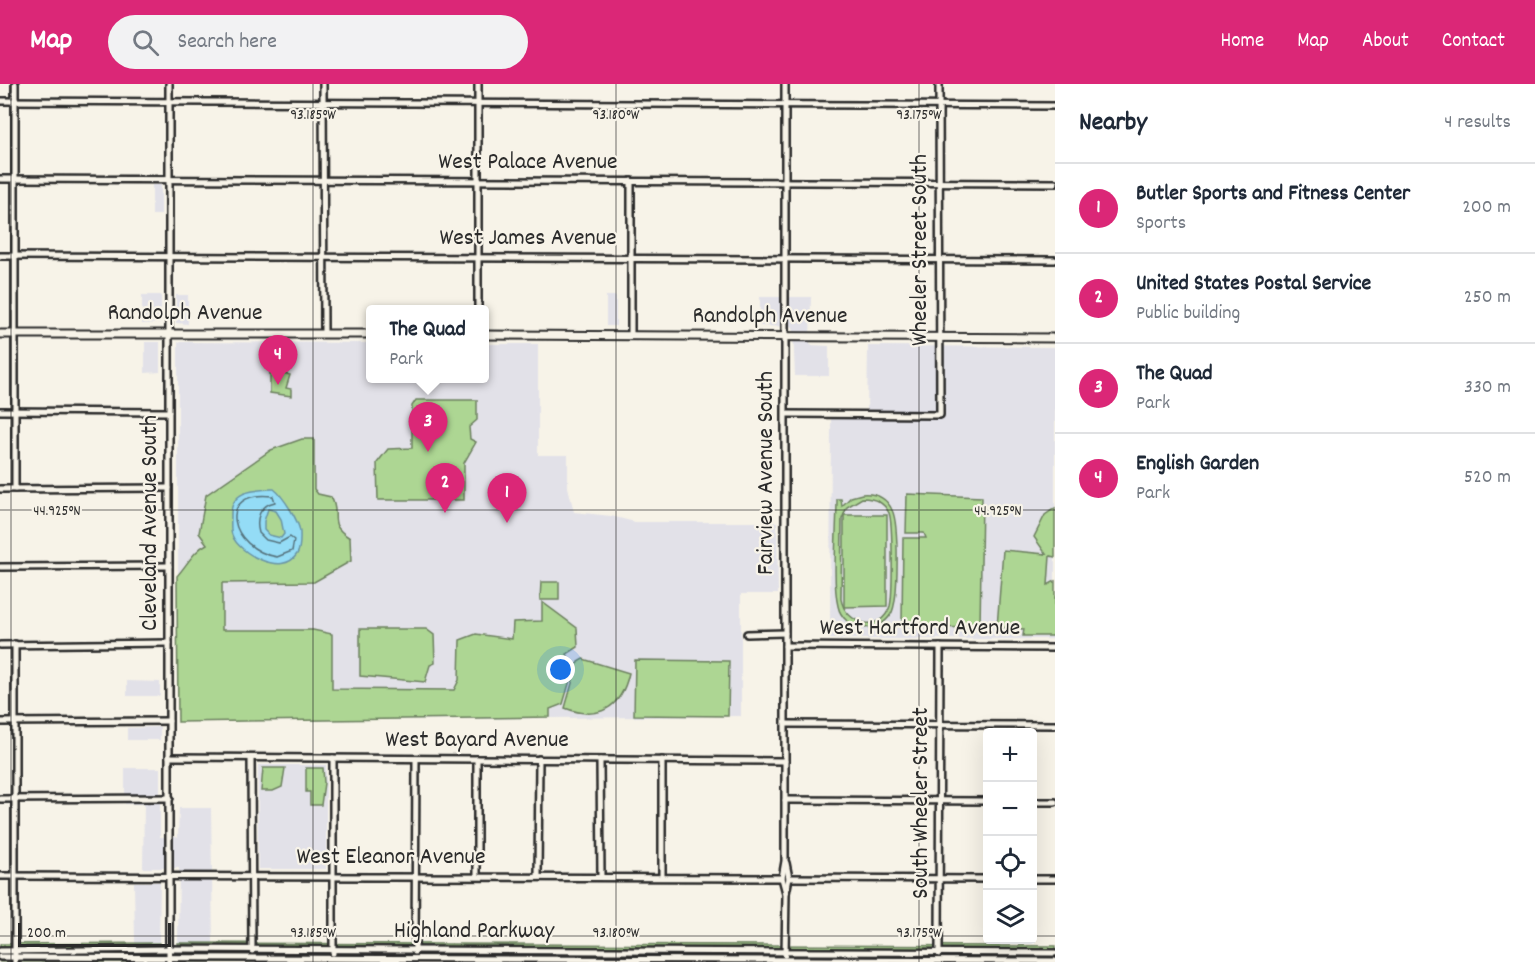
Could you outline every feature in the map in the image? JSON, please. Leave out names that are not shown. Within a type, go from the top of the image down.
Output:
[{"type":"main road","name":"Randolph Avenue","points":[[0,334],[366,334]]},
{"type":"main road","name":"Randolph Avenue","points":[[489,334],[1055,338]]},
{"type":"street","points":[[15,84],[15,489]]},
{"type":"street","name":"Cleveland Avenue South","points":[[169,84],[169,959]]},
{"type":"street","points":[[323,84],[324,334]]},
{"type":"street","points":[[478,84],[478,305]]},
{"type":"street","name":"Fairview Avenue South","points":[[785,84],[785,961]]},
{"type":"street","name":"Wheeler Street South","points":[[786,414],[940,415],[939,84]]},
{"type":"street","points":[[0,101],[169,100],[1055,106]]},
{"type":"street","name":"West Palace Avenue","points":[[0,179],[1055,183]]},
{"type":"street","points":[[631,181],[631,335]]},
{"type":"street","name":"West James Avenue","points":[[0,256],[1055,260]]},
{"type":"street","points":[[0,411],[169,412]]},
{"type":"street","points":[[0,489],[169,488]]},
{"type":"street","points":[[0,567],[169,566]]},
{"type":"street","points":[[747,634],[785,633]]},
{"type":"street","points":[[0,645],[169,643]]},
{"type":"street","points":[[15,645],[15,956]]},
{"type":"street","name":"West Hartford Avenue","points":[[785,646],[1055,648]]},
{"type":"street","name":"South Wheeler Street","points":[[939,960],[940,647]]},
{"type":"street","points":[[0,722],[169,721]]},
{"type":"street","points":[[785,724],[1055,725]]},
{"type":"street","name":"West Bayard Avenue","points":[[169,757],[785,761]]},
{"type":"street","points":[[251,758],[252,957]]},
{"type":"street","points":[[333,758],[333,958]]},
{"type":"street","points":[[415,958],[416,759]]},
{"type":"street","points":[[477,759],[477,876]]},
{"type":"street","points":[[538,876],[539,759]]},
{"type":"street","points":[[600,760],[601,877]]},
{"type":"street","points":[[662,760],[662,877]]},
{"type":"street","points":[[0,799],[170,798]]},
{"type":"street","points":[[785,800],[983,801]]},
{"type":"street","points":[[1037,802],[1055,802]]},
{"type":"street","name":"West Eleanor Avenue","points":[[0,876],[983,879]]},
{"type":"street","points":[[1037,879],[1055,879]]},
{"type":"street","name":"Highland Parkway","points":[[0,957],[169,949],[1055,953]]},
{"type":"street","points":[[323,950],[323,960]]},
{"type":"street","name":"Highland Parkway","points":[[0,951],[15,956],[169,959],[252,957],[323,960],[415,958],[1055,961]]},
{"type":"street","points":[[562,951],[563,960]]},
{"type":"shaded area","points":[[152,185],[161,185],[161,215],[152,215]]},
{"type":"shaded area","points":[[142,295],[161,295],[161,323],[142,324]]},
{"type":"shaded area","points":[[176,295],[188,295],[188,324],[176,323]]},
{"type":"shaded area","points":[[606,296],[616,296],[616,326],[606,326]]},
{"type":"shaded area","points":[[760,297],[811,297],[810,345],[829,346],[829,376],[795,376],[793,327],[760,326]]},
{"type":"shaded area","points":[[145,342],[160,342],[160,372],[145,373]]},
{"type":"shaded area","points":[[178,342],[366,343],[366,383],[489,383],[489,344],[538,344],[538,455],[568,455],[568,487],[574,512],[611,516],[635,522],[777,522],[778,594],[741,594],[741,716],[178,722]]},
{"type":"shaded area","points":[[868,346],[1055,347],[1055,639],[830,639],[831,418],[867,417]]},
{"type":"shaded area","points":[[127,681],[160,682],[160,696],[127,696]]},
{"type":"shaded area","points":[[160,727],[160,740],[127,740],[127,728]]},
{"type":"shaded area","points":[[258,765],[326,765],[326,869],[258,869]]},
{"type":"shaded area","points":[[125,768],[160,768],[160,837],[178,837],[179,808],[211,808],[213,943],[178,943],[179,868],[143,868],[144,804],[125,804]]},
{"type":"shaded area","points":[[134,882],[160,882],[159,943],[135,943]]},
{"type":"green space","points":[[270,372],[290,375],[286,388],[291,389],[291,396],[270,393]]},
{"type":"green space","points":[[416,400],[477,400],[477,420],[469,427],[470,439],[476,442],[464,463],[464,500],[378,500],[377,463],[388,449],[412,448],[412,406]]},
{"type":"green space","points":[[302,439],[314,439],[314,489],[318,494],[331,497],[338,528],[350,538],[351,561],[314,582],[222,583],[222,630],[313,630],[332,634],[332,689],[454,690],[459,680],[460,640],[476,634],[512,639],[513,622],[542,621],[542,602],[577,628],[578,647],[567,654],[570,660],[566,675],[571,677],[563,704],[550,709],[550,717],[178,722],[177,576],[194,554],[207,544],[199,533],[206,495],[271,450]]},
{"type":"green space","points":[[862,494],[876,495],[887,502],[892,510],[896,530],[897,562],[894,606],[885,621],[870,627],[854,625],[847,620],[841,614],[836,595],[837,499],[841,499],[842,506],[851,497]],"holes":[[[862,498],[878,501],[887,509],[891,530],[890,606],[879,621],[872,623],[864,623],[849,615],[841,599],[842,519],[847,507]]]},
{"type":"green space","points":[[907,494],[982,497],[980,628],[919,627],[919,622],[902,622],[903,538],[926,538],[924,533],[906,533]]},
{"type":"green space","points":[[1055,508],[1055,557],[1050,556],[1048,585],[1055,581],[1055,636],[1023,636],[1024,629],[997,627],[1003,550],[1046,554],[1034,537],[1045,515]]},
{"type":"green space","points":[[844,515],[887,515],[887,606],[844,607]]},
{"type":"green space","points":[[541,582],[559,582],[559,600],[540,600]]},
{"type":"green space","points":[[360,629],[426,629],[434,635],[435,663],[430,665],[425,682],[360,676]]},
{"type":"green space","points":[[583,659],[629,673],[614,703],[598,712],[577,712],[565,708],[578,662]]},
{"type":"green space","points":[[635,660],[729,661],[728,716],[634,715]]},
{"type":"green space","points":[[263,768],[285,768],[282,787],[273,791],[261,791]]},
{"type":"green space","points":[[306,768],[323,768],[324,783],[321,805],[310,805],[310,792],[306,792]]},
{"type":"green space","points":[[159,943],[159,962],[0,962],[0,944]]},
{"type":"green space","points":[[178,943],[1055,946],[1055,962],[178,962]]},
{"type":"water","points":[[274,489],[294,515],[300,532],[300,546],[297,554],[290,561],[282,563],[272,563],[252,555],[236,542],[231,533],[234,501],[251,491]],"holes":[[[268,509],[276,511],[281,519],[284,534],[281,538],[269,535],[264,530]]]},
{"type":"place","name":"English Garden","points":[[278,385]]},
{"type":"place","name":"The Quad","points":[[428,452]]},
{"type":"place","name":"United States Postal Service","points":[[445,513]]},
{"type":"place","name":"Butler Sports and Fitness Center","points":[[507,523]]}]
